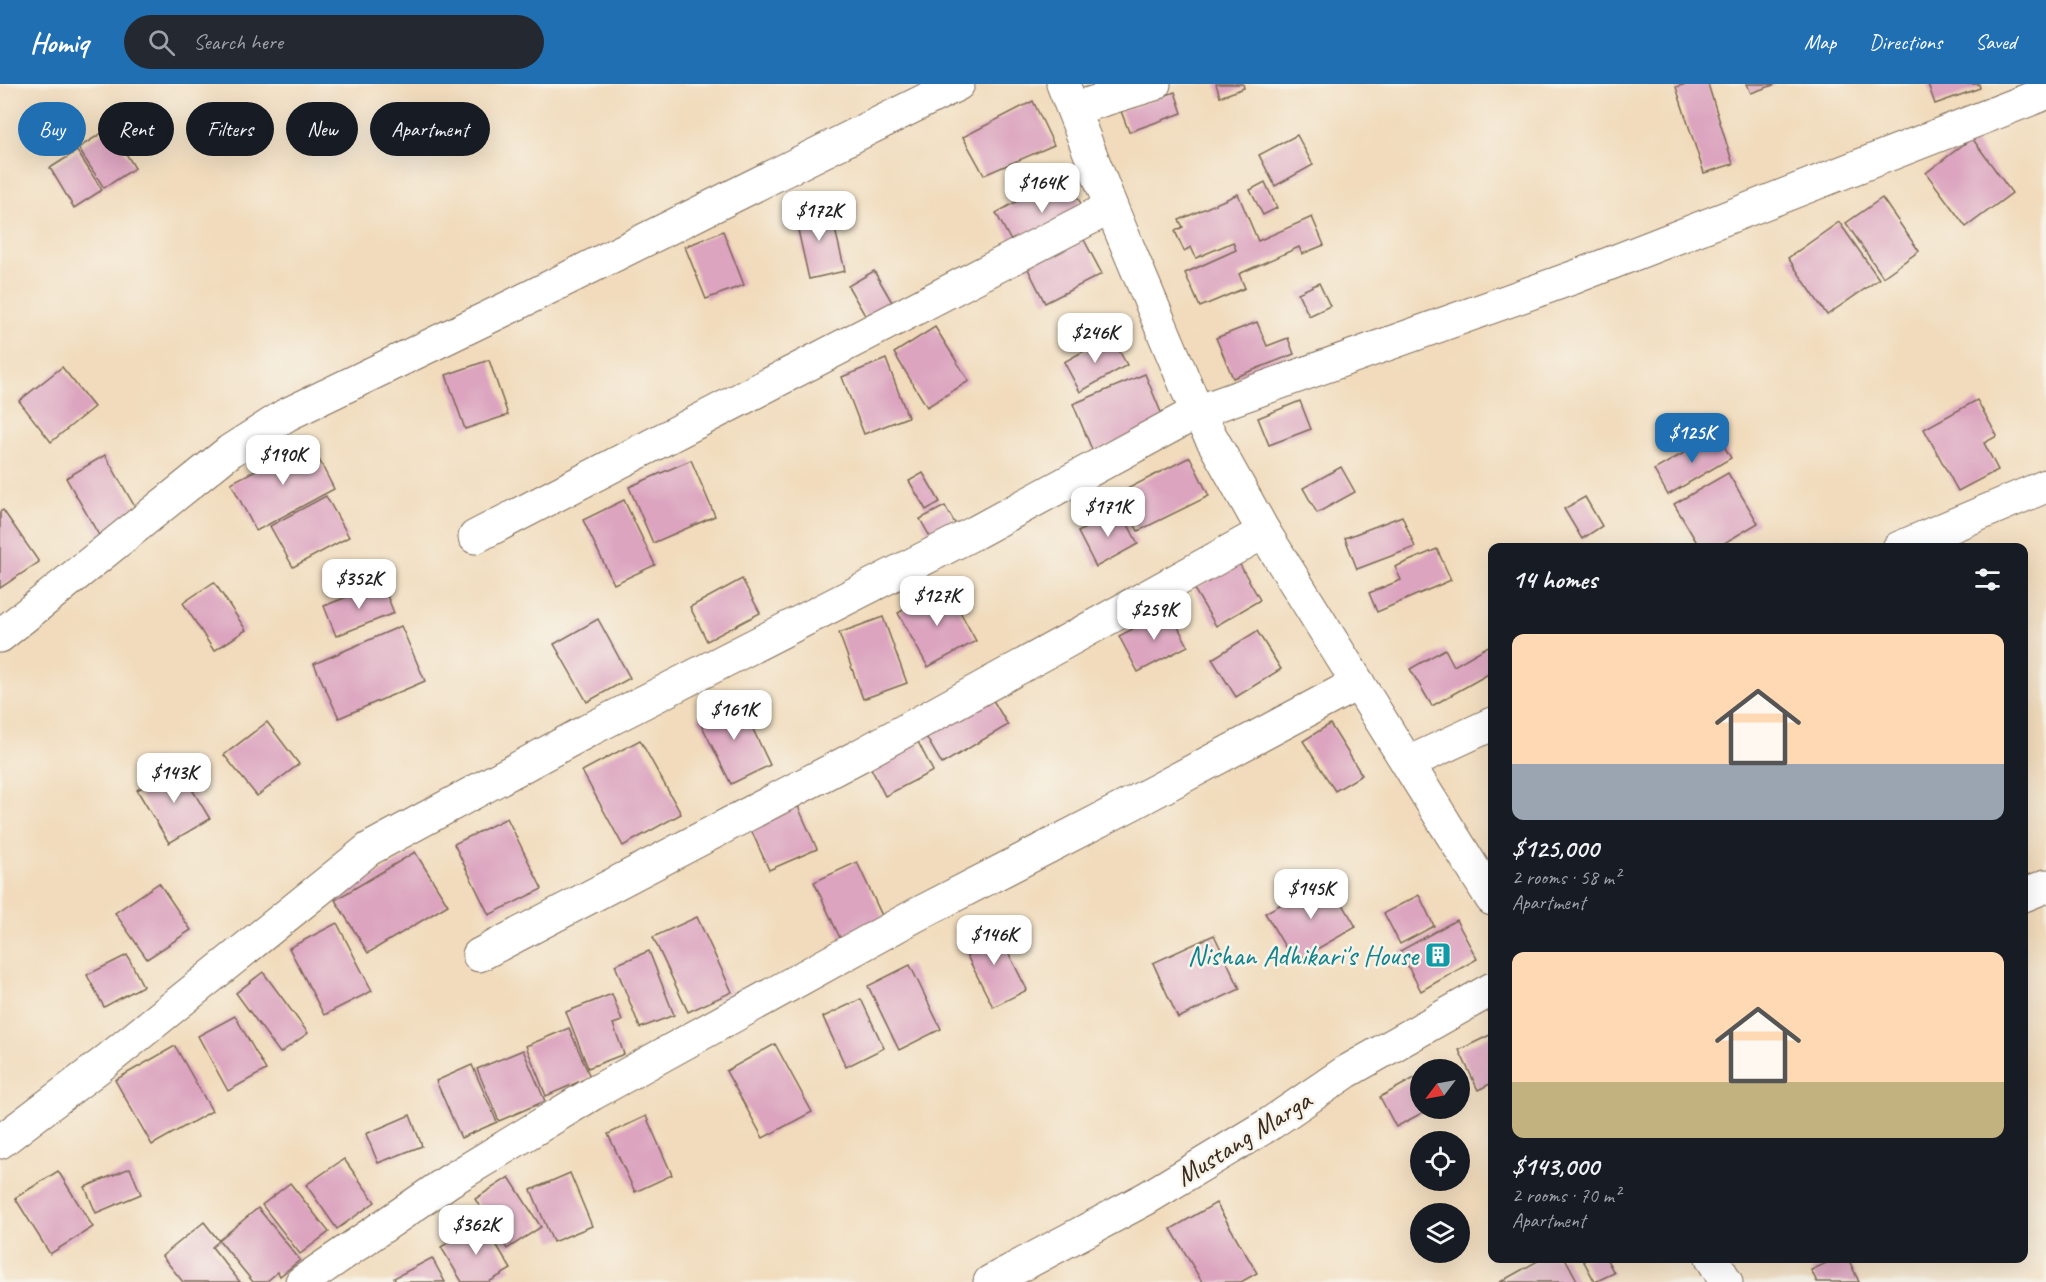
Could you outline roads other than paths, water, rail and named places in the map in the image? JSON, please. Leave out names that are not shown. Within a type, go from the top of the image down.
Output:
[{"type":"street","points":[[0,636],[230,451],[286,415],[514,305],[958,84]]},
{"type":"street","points":[[1154,84],[1068,96],[1111,207],[1197,412],[1264,532],[1488,893]]},
{"type":"street","points":[[0,1142],[100,1066],[369,849],[587,731],[976,532],[1197,412],[1575,277],[2046,93]]},
{"type":"street","points":[[475,537],[1111,207]]},
{"type":"street","points":[[1911,543],[2046,486]]},
{"type":"street","points":[[479,955],[859,756],[1264,532]]},
{"type":"street","points":[[302,1282],[449,1181],[592,1094],[916,915],[1358,683]]},
{"type":"street","points":[[1408,763],[1488,726]]},
{"type":"street","points":[[2028,893],[2046,886]]},
{"type":"street","name":"Mustang Marga","points":[[990,1282],[1147,1198],[1271,1123],[1346,1072],[1488,991]]},
{"type":"street","points":[[1715,1263],[1726,1282]]},
{"type":"place","name":"Nishan Adhikari's House","points":[[1438,955]]}]
